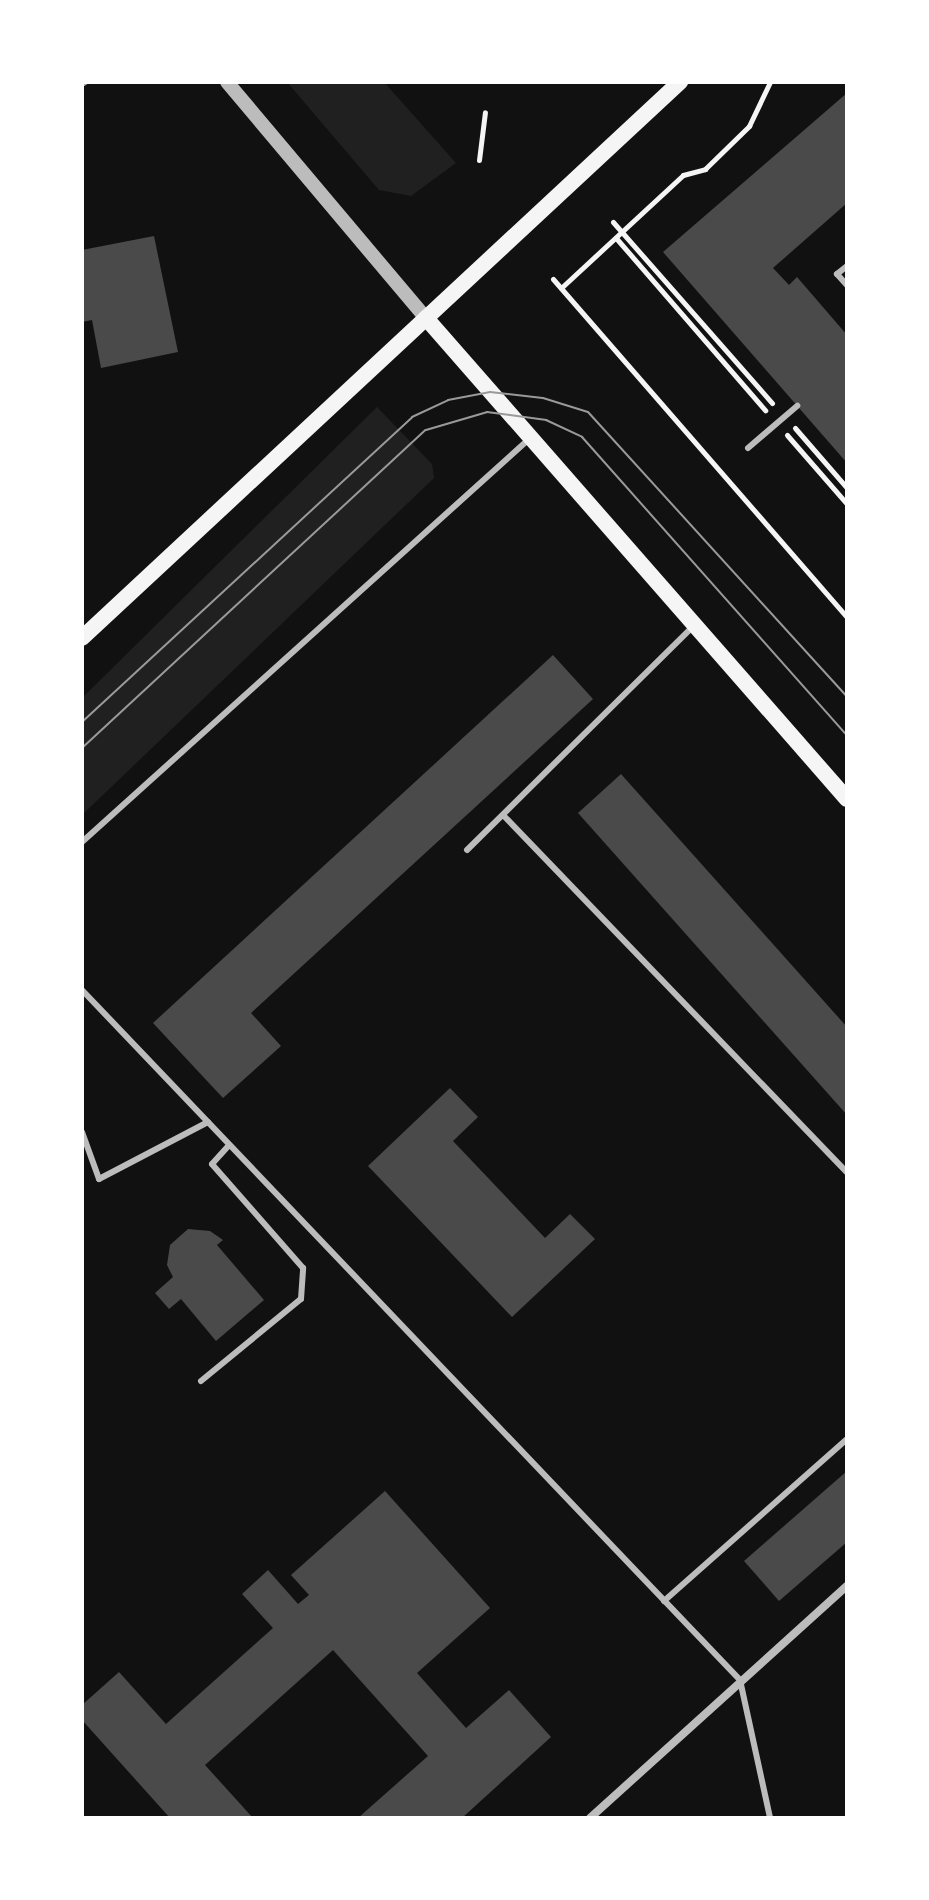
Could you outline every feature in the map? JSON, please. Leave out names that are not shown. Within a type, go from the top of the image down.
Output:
[{"type":"main road","points":[[82,638],[680,82]]},
{"type":"main road","points":[[426,318],[847,799]]},
{"type":"street","points":[[227,82],[426,318]]},
{"type":"street","points":[[594,1816],[740,1680],[847,1586]]},
{"type":"lane","points":[[847,266],[837,274],[847,285]]},
{"type":"lane","points":[[748,448],[797,406]]},
{"type":"lane","points":[[82,842],[532,437]]},
{"type":"lane","points":[[467,850],[694,625]]},
{"type":"lane","points":[[503,815],[847,1172]]},
{"type":"lane","points":[[83,995],[740,1680],[770,1818]]},
{"type":"lane","points":[[82,1132],[99,1179],[208,1122]]},
{"type":"lane","points":[[201,1381],[301,1299],[303,1268],[212,1164],[229,1145]]},
{"type":"lane","points":[[664,1601],[847,1439]]},
{"type":"path","points":[[561,288],[683,175],[705,169],[749,126],[770,82]]},
{"type":"path","points":[[479,160],[485,112]]},
{"type":"path","points":[[613,222],[847,488]]},
{"type":"path","points":[[616,238],[847,504]]},
{"type":"path","points":[[553,279],[847,617]]},
{"type":"shaded area","points":[[287,82],[384,82],[456,163],[411,196],[379,190]]},
{"type":"shaded area","points":[[377,407],[432,464],[434,478],[82,815],[82,698]]},
{"type":"building","points":[[847,93],[847,203],[773,268],[789,285],[797,277],[847,335],[847,463],[663,252]]},
{"type":"building","points":[[154,236],[178,352],[101,368],[92,320],[82,322],[82,250]]},
{"type":"building","points":[[553,655],[593,699],[251,1013],[281,1046],[223,1098],[153,1023]]},
{"type":"building","points":[[621,774],[847,1027],[847,1115],[578,813]]},
{"type":"building","points":[[450,1088],[478,1117],[453,1141],[545,1238],[570,1214],[595,1239],[512,1317],[368,1166]]},
{"type":"building","points":[[188,1229],[210,1231],[223,1240],[217,1245],[264,1300],[216,1341],[181,1299],[169,1309],[155,1293],[173,1277],[167,1265],[170,1245]]},
{"type":"building","points":[[847,1471],[847,1542],[779,1601],[744,1561]]},
{"type":"building","points":[[385,1491],[490,1608],[417,1673],[466,1728],[509,1690],[551,1737],[462,1818],[358,1818],[428,1756],[333,1650],[205,1765],[253,1818],[170,1818],[82,1720],[82,1705],[119,1672],[166,1724],[273,1628],[242,1594],[268,1570],[298,1604],[309,1595],[291,1575]]},
{"type":"tram line","points":[[82,722],[412,417],[448,400],[490,392],[543,398],[588,412],[847,697]]},
{"type":"tram line","points":[[82,748],[426,430],[487,412],[546,420],[582,437],[847,735]]}]
